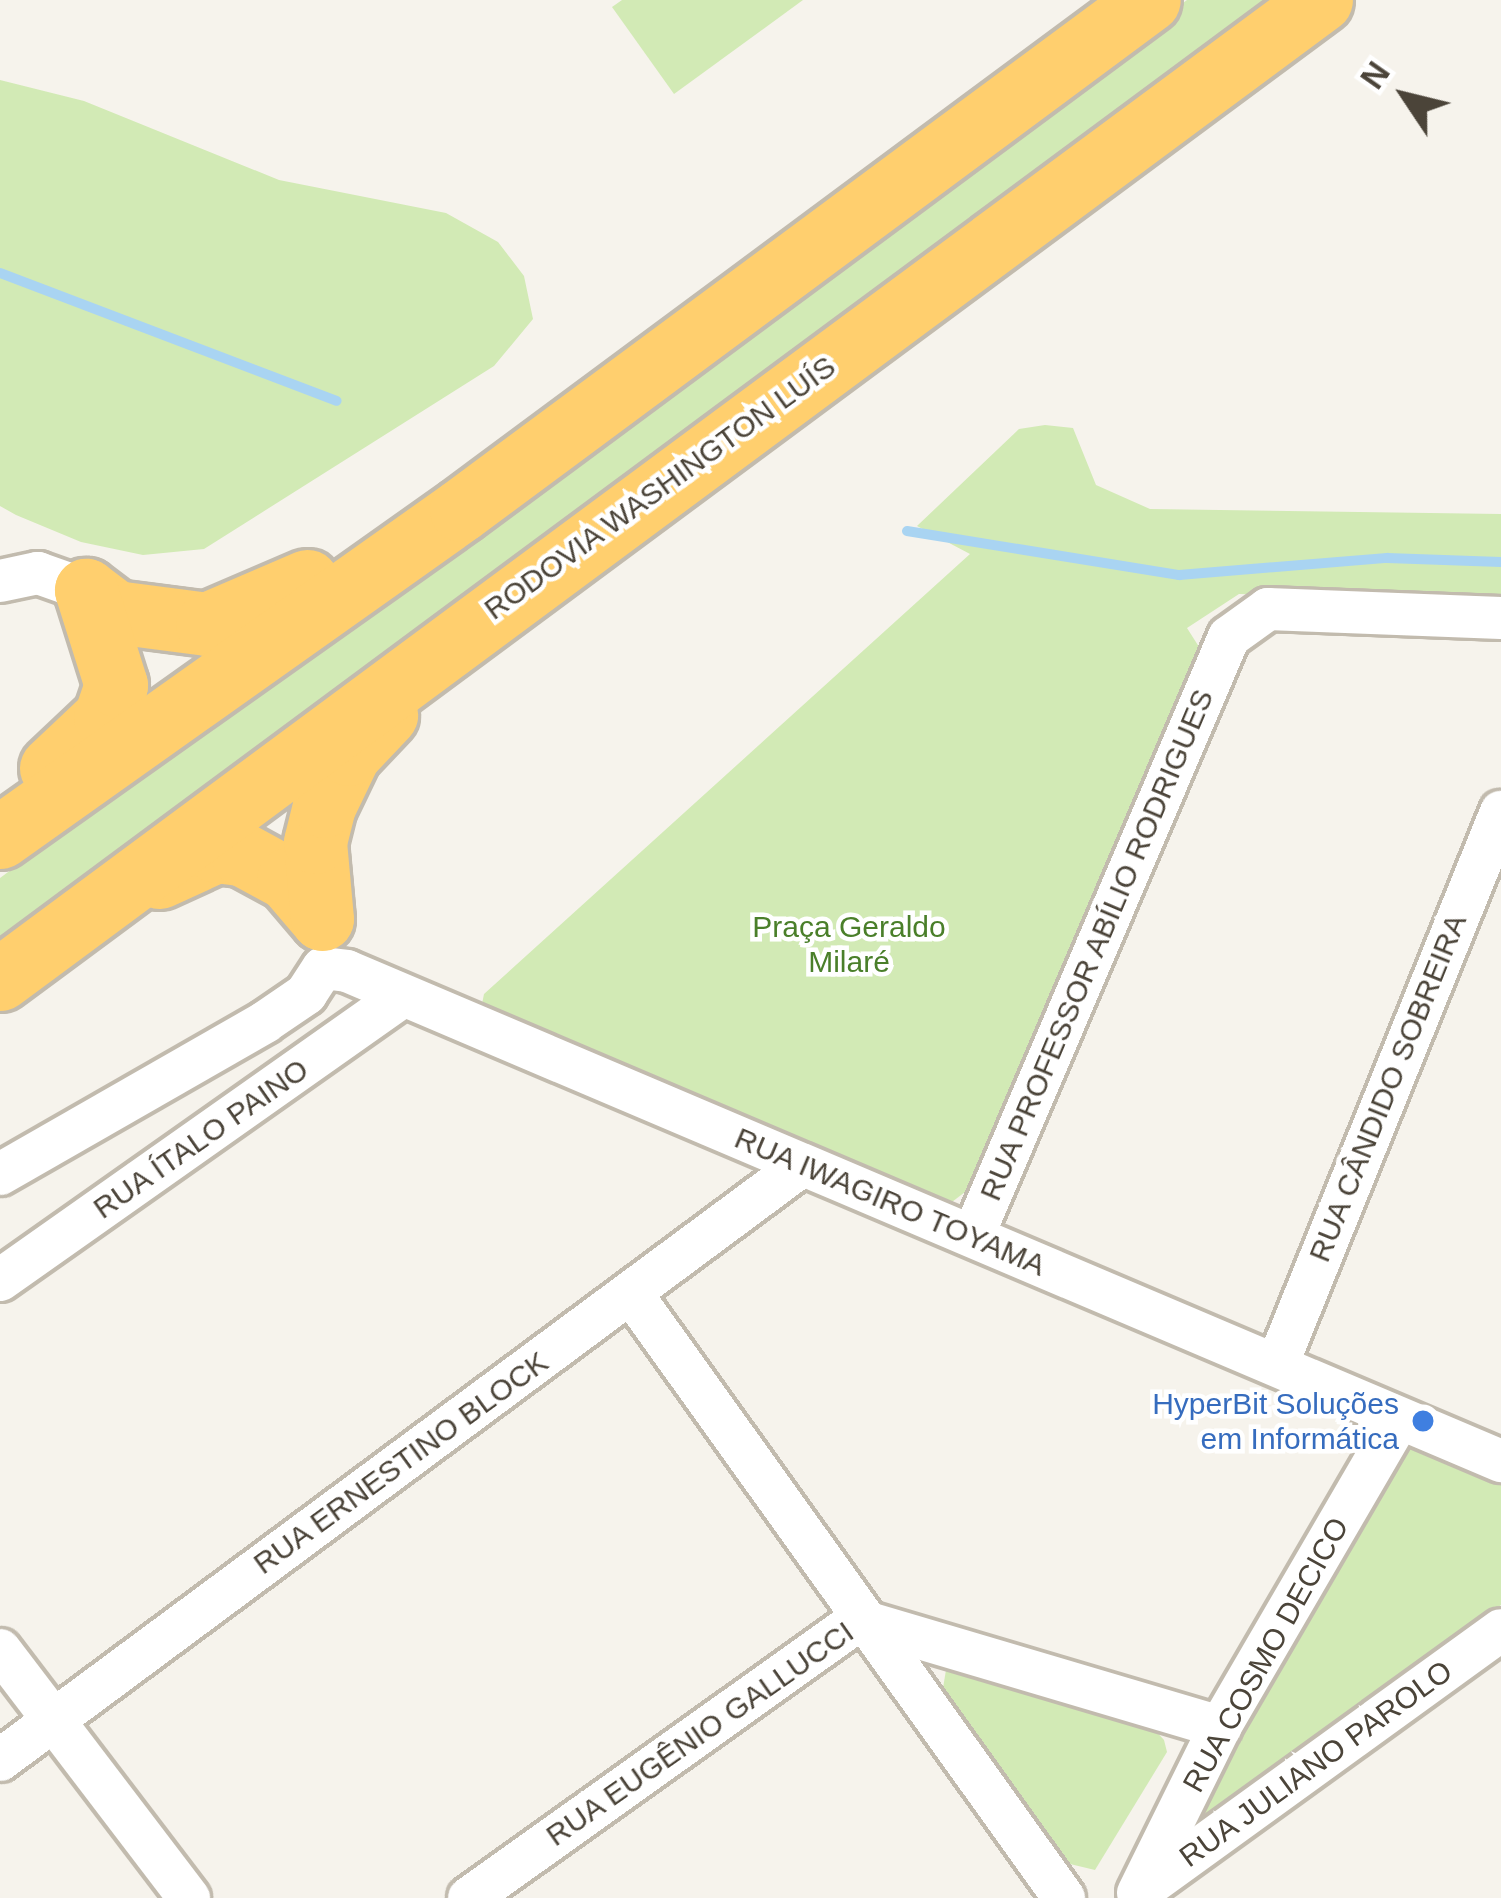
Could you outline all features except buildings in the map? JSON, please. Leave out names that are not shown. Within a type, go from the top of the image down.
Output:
[{"type":"highway","name":"RODOVIA WASHINGTON LUÍS","points":[[0,979],[1321,0]]},
{"type":"highway","points":[[0,837],[461,510],[1137,8]]},
{"type":"highway","points":[[86,590],[116,612],[208,624],[461,510]]},
{"type":"highway","points":[[322,944],[315,842],[350,754],[547,571]]},
{"type":"highway","points":[[0,809],[105,717],[116,685],[86,590]]},
{"type":"highway","points":[[0,979],[167,872],[216,851],[268,865],[322,944]]},
{"type":"street","points":[[0,581],[38,573],[86,590]]},
{"type":"street","name":"RUA PROFESSOR ABÍLIO RODRIGUES","points":[[973,1237],[1220,653],[1240,624],[1268,609],[1501,618]]},
{"type":"street","name":"RUA CÂNDIDO SOBREIRA","points":[[1277,1364],[1501,812]]},
{"type":"street","points":[[0,1174],[306,994],[322,944]]},
{"type":"street","name":"RUA IWAGIRO TOYAMA","points":[[322,944],[401,997],[1501,1461]]},
{"type":"street","name":"RUA ÍTALO PAINO","points":[[0,1280],[401,997]]},
{"type":"street","name":"RUA ERNESTINO BLOCK","points":[[0,1760],[801,1166]]},
{"type":"street","points":[[631,1293],[859,1619],[1064,1898]]},
{"type":"street","name":"RUA COSMO DECICO","points":[[1134,1896],[1220,1727],[1399,1420]]},
{"type":"street","name":"RUA EUGÊNIO GALLUCCI","points":[[470,1898],[859,1619],[1220,1727]]},
{"type":"street","name":"RUA JULIANO PAROLO","points":[[1134,1896],[1501,1630]]},
{"type":"street","points":[[0,1650],[188,1898]]},
{"type":"green space","points":[[622,0],[803,0],[674,94],[612,7]]},
{"type":"green space","points":[[1187,0],[1291,0],[0,950],[0,878]]},
{"type":"green space","points":[[0,80],[84,101],[279,180],[446,213],[498,242],[524,276],[533,319],[494,366],[204,549],[143,555],[81,542],[16,515],[0,506]]},
{"type":"green space","name":"Praça Geraldo Milaré","points":[[1073,428],[1096,485],[1150,509],[1501,514],[1501,599],[1239,594],[1187,628],[1208,661],[969,1189],[948,1205],[481,1009],[484,994],[970,554],[917,526],[1019,429]]},
{"type":"green space","points":[[1423,1444],[1501,1478],[1501,1605],[1209,1826],[1199,1823],[1190,1816],[1399,1454]]},
{"type":"green space","points":[[959,1662],[1154,1729],[1164,1740],[1167,1752],[1095,1870],[1070,1864],[942,1694],[946,1670]]},
{"type":"waterway","points":[[0,273],[337,401]]},
{"type":"waterway","points":[[907,531],[1179,575],[1387,558],[1501,562]]},
{"type":"place","name":"HyperBit Soluções em Informática","points":[[1423,1421]]}]
